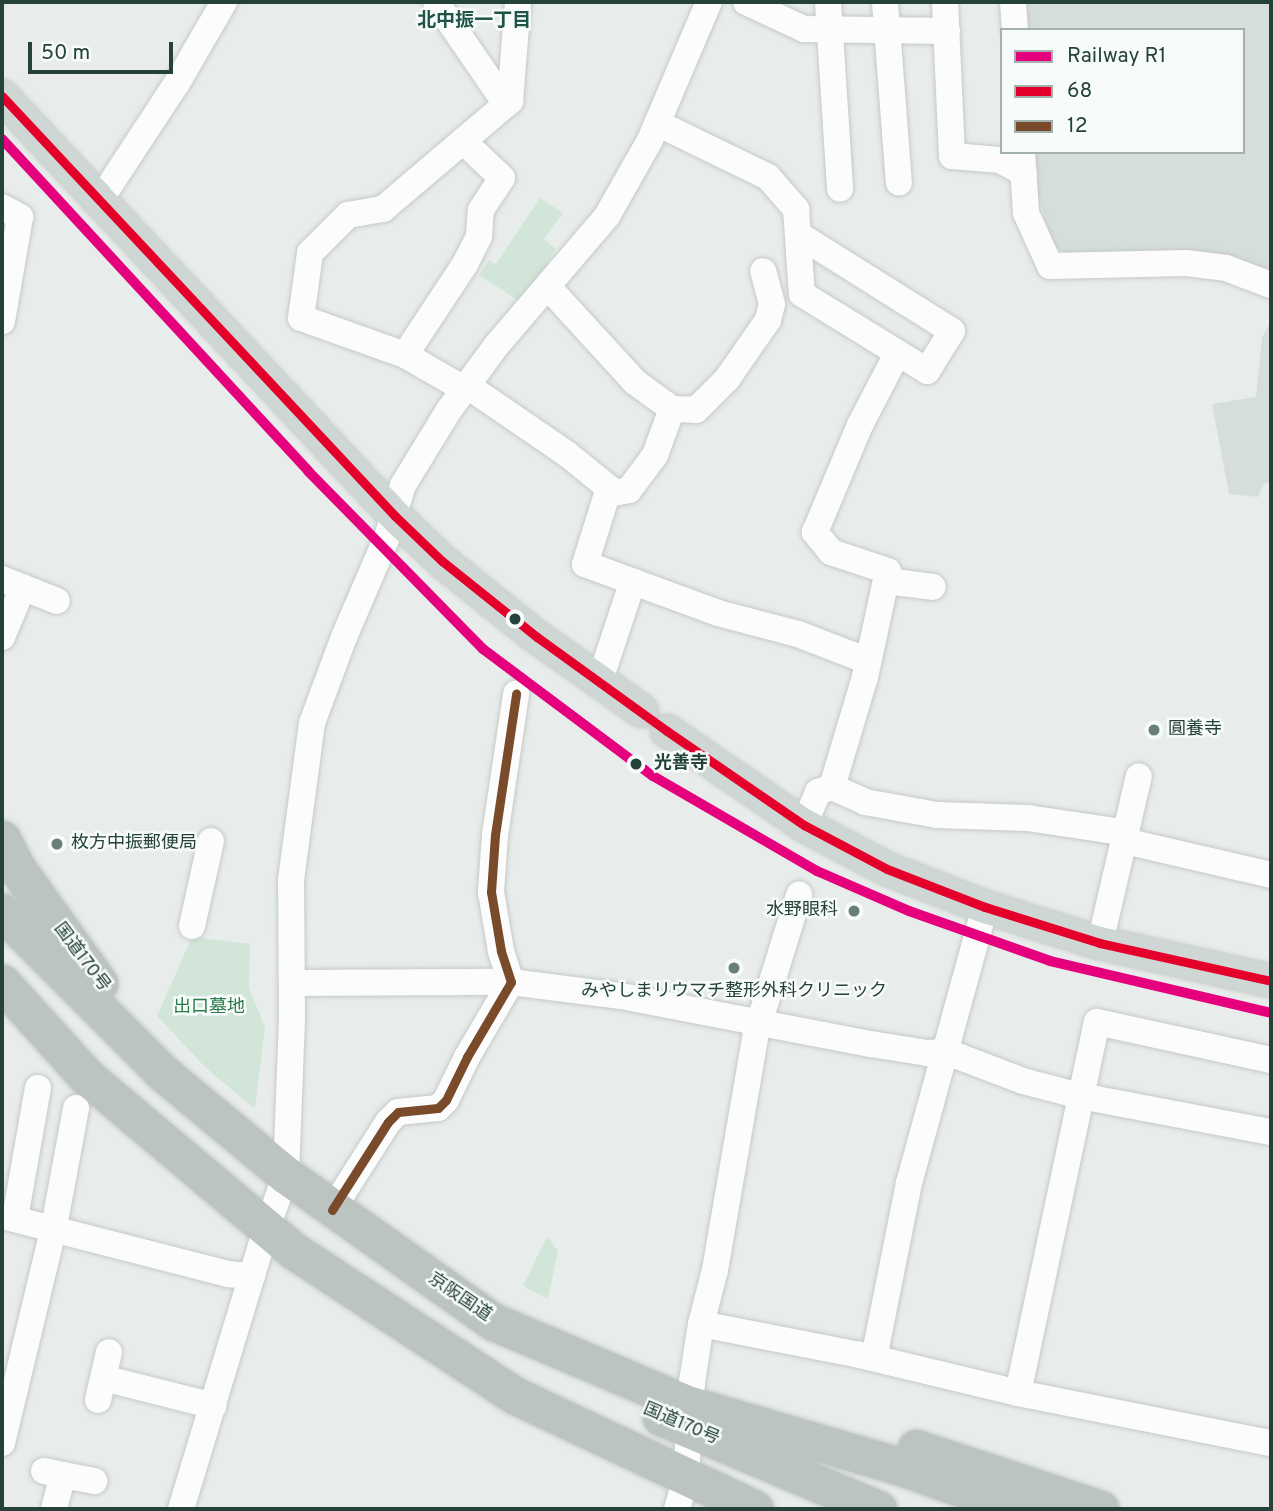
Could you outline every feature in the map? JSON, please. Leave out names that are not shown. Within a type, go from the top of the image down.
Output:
[{"type":"highway","name":"国道170号","points":[[2,839],[16,867],[97,981],[156,1049],[163,1073]]},
{"type":"highway","name":"京阪国道","points":[[2,912],[163,1073],[332,1210],[494,1322],[691,1405],[900,1466],[1019,1509]]},
{"type":"highway","points":[[2,983],[86,1076],[266,1230],[516,1396],[682,1493],[755,1509]]},
{"type":"highway","name":"国道170号","points":[[691,1405],[878,1509]]},
{"type":"highway","points":[[691,1405],[970,1464],[1100,1509]]},
{"type":"main road","points":[[2,96],[395,516],[442,561],[537,637],[642,711]]},
{"type":"main road","points":[[667,731],[804,825],[887,869],[985,907],[1100,943],[1271,981]]},
{"type":"street","points":[[100,201],[177,83],[223,2]]},
{"type":"street","points":[[436,2],[506,104]]},
{"type":"street","points":[[518,2],[510,101],[383,209],[348,215],[310,253],[301,318],[405,355],[470,390],[589,471],[609,488],[585,564],[718,612],[798,634],[868,661]]},
{"type":"street","points":[[181,1509],[266,1230],[286,1175],[290,1125],[291,880],[312,723],[395,516],[404,485],[517,320],[607,216],[634,172],[709,2]]},
{"type":"street","points":[[746,2],[804,29],[829,15],[887,30],[947,31]]},
{"type":"street","points":[[885,2],[899,182]]},
{"type":"street","points":[[945,2],[952,156],[1023,163],[1026,213],[1050,266],[1186,263],[1226,268],[1271,285]]},
{"type":"street","points":[[1013,2],[1014,28]]},
{"type":"street","points":[[829,15],[840,189]]},
{"type":"street","points":[[657,123],[768,177],[796,209],[802,294],[926,371],[952,331],[799,235]]},
{"type":"street","points":[[405,355],[465,264],[479,236],[481,210],[502,178],[463,141]]},
{"type":"street","points":[[2,206],[20,217],[2,321]]},
{"type":"street","points":[[548,287],[635,382],[672,409],[695,410],[727,379],[768,320],[772,304],[763,271]]},
{"type":"street","points":[[832,787],[868,661],[888,571],[831,552],[815,532],[860,425],[897,354]]},
{"type":"street","points":[[607,494],[629,490],[655,455],[672,409]]},
{"type":"street","points":[[600,680],[633,581]]},
{"type":"street","points":[[887,581],[933,587]]},
{"type":"street","points":[[2,637],[12,583],[57,601]]},
{"type":"street","points":[[332,1210],[388,1122],[398,1112],[438,1108],[446,1100],[511,982],[501,951],[491,892],[495,835],[516,694]]},
{"type":"street","points":[[1100,943],[1139,776]]},
{"type":"street","points":[[804,825],[818,792],[832,787],[866,802],[937,815],[1028,818],[1126,837],[1271,875]]},
{"type":"street","points":[[192,926],[211,841]]},
{"type":"street","points":[[682,1493],[701,1324],[715,1270],[760,1022],[799,895]]},
{"type":"street","points":[[874,1358],[909,1183],[985,907]]},
{"type":"street","points":[[292,983],[511,982],[621,996],[871,1044],[927,1053],[947,1052],[1023,1081],[1080,1096],[1271,1132]]},
{"type":"street","points":[[1018,1393],[1097,1022],[1271,1060]]},
{"type":"street","points":[[38,1088],[8,1217],[228,1274],[253,1276]]},
{"type":"street","points":[[2,1443],[54,1227],[76,1108]]},
{"type":"street","points":[[701,1324],[874,1358],[1018,1393],[1271,1443]]},
{"type":"street","points":[[109,1352],[100,1389],[214,1406]]},
{"type":"street","points":[[54,1509],[53,1473],[94,1481]]},
{"type":"street","points":[[191,1475],[199,1509]]},
{"type":"shaded area","points":[[1026,2],[1271,2],[1271,268],[1187,255],[1068,255],[1052,244],[1031,171],[1031,154],[1245,154],[1245,28],[1027,28]]},
{"type":"shaded area","points":[[1271,321],[1271,482],[1264,484],[1258,497],[1229,494],[1212,404],[1256,397],[1262,338]]},
{"type":"green space","points":[[540,198],[563,213],[544,239],[556,249],[522,303],[479,275],[489,260],[496,264]]},
{"type":"green space","name":"出口墓地","points":[[192,937],[250,944],[249,988],[265,1027],[255,1109],[205,1067],[157,1016]]},
{"type":"green space","points":[[547,1236],[558,1251],[548,1299],[523,1286]]},
{"type":"rail line","name":"R1","points":[[2,139],[308,471],[483,649],[653,776],[817,871],[909,911],[1050,961],[1271,1013]]},
{"type":"transit line","name":"68","points":[[2,96],[395,516],[442,561],[537,637],[667,731],[804,825],[887,869],[985,907],[1100,943],[1271,981]]},
{"type":"transit line","name":"12","points":[[332,1210],[388,1122],[398,1112],[438,1108],[446,1100],[467,1057],[511,982],[501,951],[491,892],[495,835],[516,694]]},
{"type":"place","name":"圓養寺","points":[[1154,730]]},
{"type":"place","name":"光善寺","points":[[636,764]]},
{"type":"place","name":"枚方中振郵便局","points":[[57,844]]},
{"type":"place","name":"水野眼科","points":[[854,911]]},
{"type":"place","name":"みやしまリウマチ整形外科クリニック","points":[[734,968]]},
{"type":"district","name":"北中振一丁目","points":[[474,22]]}]
